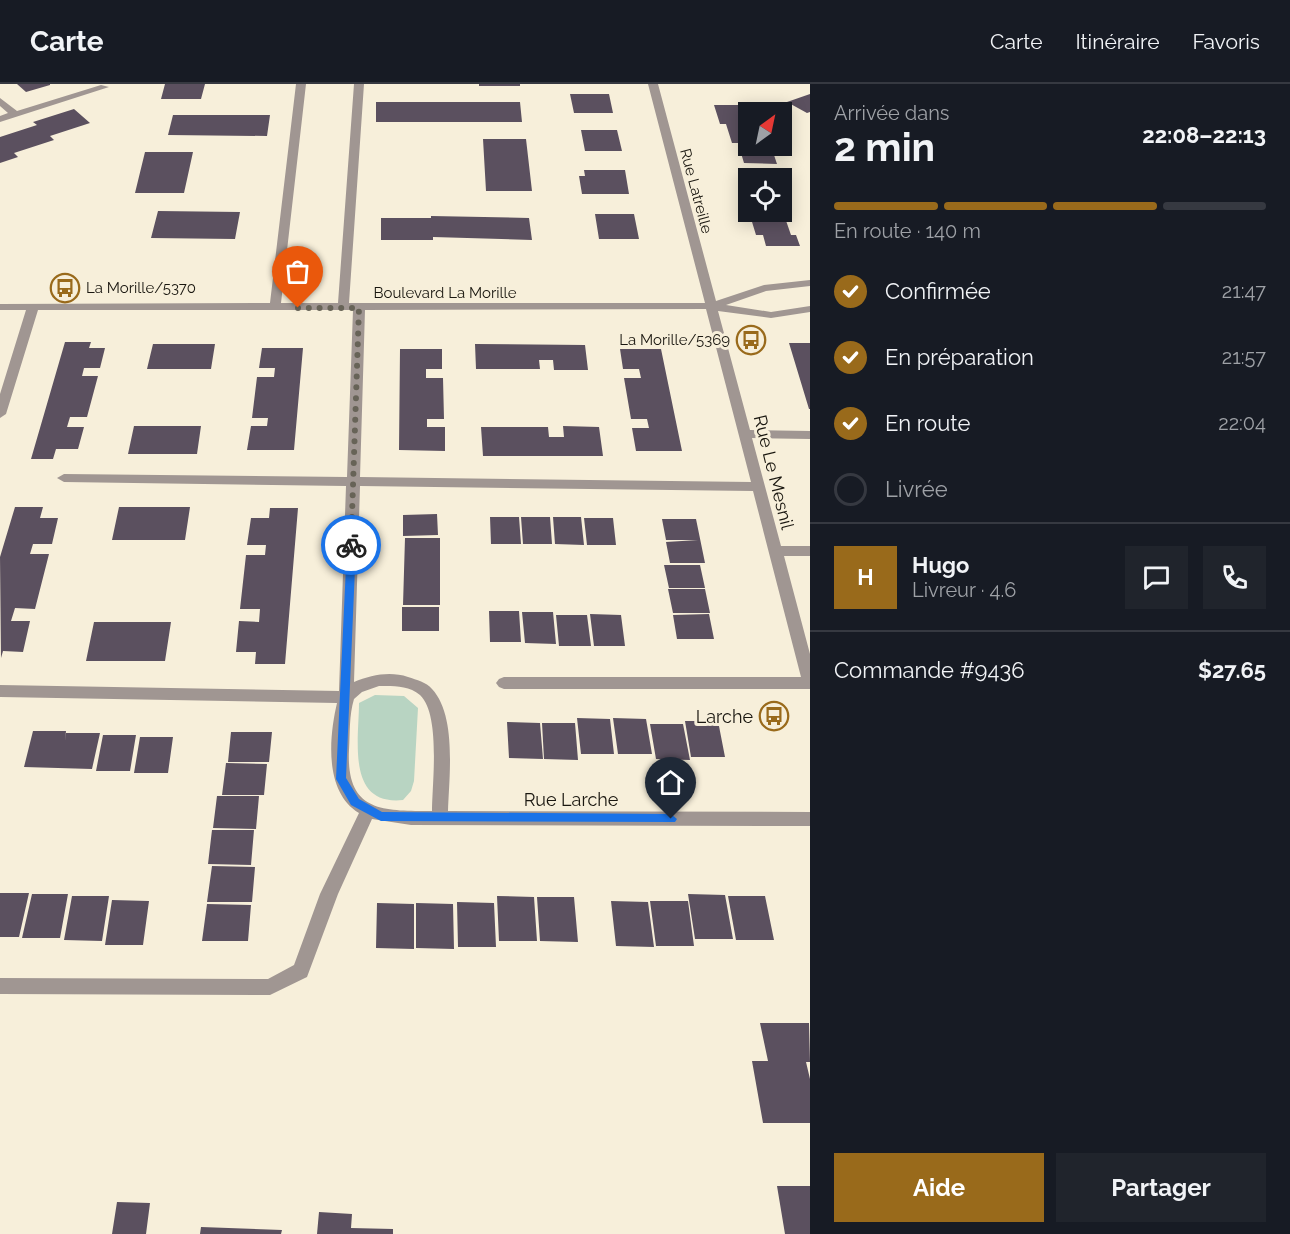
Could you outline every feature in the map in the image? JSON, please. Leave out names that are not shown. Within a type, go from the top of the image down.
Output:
[{"type":"street","points":[[275,308],[301,84]]},
{"type":"street","points":[[343,308],[359,84]]},
{"type":"street","name":"Rue Latreille","points":[[653,84],[711,306]]},
{"type":"street","points":[[0,119],[104,87]]},
{"type":"street","points":[[0,101],[15,114]]},
{"type":"street","name":"Boulevard La Morille","points":[[711,306],[764,288],[810,283]]},
{"type":"street","name":"Boulevard La Morille","points":[[0,307],[711,306],[771,315],[810,309]]},
{"type":"street","name":"Rue Le Mesnil","points":[[711,306],[810,683]]},
{"type":"street","points":[[0,414],[33,308]]},
{"type":"street","points":[[0,986],[270,987],[301,971],[328,894],[368,811],[355,802],[341,779],[341,733],[346,697],[359,308]]},
{"type":"street","points":[[746,434],[810,435]]},
{"type":"street","points":[[64,478],[759,487]]},
{"type":"street","points":[[776,551],[810,551]]},
{"type":"street","points":[[0,692],[346,697],[360,684],[387,678],[413,684],[431,697],[439,718],[440,818]]},
{"type":"street","points":[[504,683],[810,683]]},
{"type":"street","name":"Rue Larche","points":[[368,811],[381,817],[810,819]]},
{"type":"green space","points":[[375,695],[404,696],[418,708],[414,781],[411,791],[403,800],[385,799],[372,793],[364,782],[360,768],[359,703]]},
{"type":"building","points":[[17,84],[50,84],[50,85],[26,92]]},
{"type":"building","points":[[165,84],[205,84],[201,99],[161,99]]},
{"type":"building","points":[[479,84],[520,84],[520,86],[479,86]]},
{"type":"building","points":[[570,94],[609,94],[613,113],[574,113]]},
{"type":"building","points":[[810,94],[810,112],[807,113],[792,105],[792,102],[787,102]]},
{"type":"building","points":[[376,102],[520,102],[522,122],[376,122]]},
{"type":"building","points":[[714,105],[738,105],[738,143],[732,143],[726,124],[720,124]]},
{"type":"building","points":[[74,109],[90,123],[50,136],[54,140],[14,153],[18,157],[0,163],[0,137],[37,125],[33,122]]},
{"type":"building","points":[[173,115],[270,115],[267,136],[168,135]]},
{"type":"building","points":[[581,130],[617,130],[622,151],[585,151]]},
{"type":"building","points":[[483,139],[526,139],[532,191],[486,191]]},
{"type":"building","points":[[145,152],[193,152],[184,193],[135,193]]},
{"type":"building","points":[[742,156],[774,156],[777,164],[744,163]]},
{"type":"building","points":[[584,170],[625,170],[629,194],[582,194],[579,176],[585,176]]},
{"type":"building","points":[[158,211],[240,212],[235,239],[151,238]]},
{"type":"building","points":[[595,214],[634,214],[639,239],[599,239]]},
{"type":"building","points":[[431,216],[529,218],[532,240],[433,237],[433,240],[381,240],[381,218],[431,218]]},
{"type":"building","points":[[752,222],[786,222],[791,235],[796,235],[800,246],[766,246],[763,235],[756,235]]},
{"type":"building","points":[[65,342],[91,342],[89,348],[105,348],[100,368],[84,368],[82,376],[98,376],[87,417],[70,417],[67,427],[84,427],[78,449],[56,449],[53,459],[31,459]]},
{"type":"building","points":[[789,343],[810,343],[810,409],[809,409]]},
{"type":"building","points":[[153,344],[215,344],[211,369],[147,369]]},
{"type":"building","points":[[475,344],[585,345],[588,370],[554,370],[553,360],[539,360],[540,369],[476,369]]},
{"type":"building","points":[[262,348],[303,348],[294,450],[247,450],[251,426],[267,426],[268,418],[252,418],[257,377],[274,377],[275,368],[259,368]]},
{"type":"building","points":[[400,349],[442,349],[442,369],[426,369],[426,378],[443,378],[444,419],[427,419],[427,427],[445,427],[445,451],[399,450]]},
{"type":"building","points":[[620,349],[661,349],[682,451],[636,451],[632,428],[649,428],[647,419],[631,419],[624,378],[641,378],[639,369],[623,369]]},
{"type":"building","points":[[134,426],[201,426],[197,454],[128,454]]},
{"type":"building","points":[[563,426],[599,427],[603,456],[483,456],[481,427],[548,427],[549,437],[564,437]]},
{"type":"building","points":[[15,507],[43,507],[40,518],[58,518],[52,544],[33,544],[30,554],[49,554],[35,609],[15,608],[11,621],[30,621],[23,652],[3,651],[1,658],[0,557]]},
{"type":"building","points":[[119,507],[190,507],[185,540],[112,540]]},
{"type":"building","points":[[270,508],[298,508],[285,664],[255,664],[256,652],[236,652],[239,621],[259,622],[260,609],[240,609],[246,555],[265,555],[266,545],[247,545],[251,518],[269,518]]},
{"type":"building","points":[[437,514],[438,535],[403,536],[403,515]]},
{"type":"building","points":[[490,517],[519,517],[521,544],[491,544]]},
{"type":"building","points":[[521,517],[550,517],[552,544],[523,544]]},
{"type":"building","points":[[553,517],[581,517],[584,545],[555,544]]},
{"type":"building","points":[[584,518],[613,518],[616,545],[587,545]]},
{"type":"building","points":[[662,519],[696,519],[705,563],[670,563],[666,542],[698,540],[666,540]]},
{"type":"building","points":[[405,538],[440,538],[440,605],[403,605]]},
{"type":"building","points":[[664,565],[700,565],[705,588],[669,588]]},
{"type":"building","points":[[668,589],[705,589],[710,613],[673,613]]},
{"type":"building","points":[[402,607],[439,607],[439,631],[402,631]]},
{"type":"building","points":[[489,611],[519,611],[521,642],[490,642]]},
{"type":"building","points":[[522,612],[553,612],[556,644],[525,643]]},
{"type":"building","points":[[590,614],[621,615],[625,646],[594,646]]},
{"type":"building","points":[[709,614],[714,639],[677,639],[673,615]]},
{"type":"building","points":[[556,615],[587,615],[591,646],[559,646]]},
{"type":"building","points":[[94,622],[171,622],[165,661],[86,661]]},
{"type":"building","points":[[577,718],[610,719],[614,754],[581,754]]},
{"type":"building","points":[[613,718],[646,719],[652,754],[618,754]]},
{"type":"building","points":[[685,721],[718,721],[725,757],[691,757]]},
{"type":"building","points":[[507,722],[540,723],[543,759],[509,758]]},
{"type":"building","points":[[542,723],[575,723],[578,760],[544,759]]},
{"type":"building","points":[[650,724],[683,724],[690,760],[656,759]]},
{"type":"building","points":[[33,731],[66,731],[65,741],[66,733],[100,733],[92,769],[24,767]]},
{"type":"building","points":[[231,732],[272,732],[269,762],[228,762]]},
{"type":"building","points":[[103,735],[136,735],[130,771],[96,771]]},
{"type":"building","points":[[140,737],[173,737],[168,773],[134,773]]},
{"type":"building","points":[[226,763],[267,764],[264,795],[222,795]]},
{"type":"building","points":[[217,796],[259,796],[256,829],[213,828]]},
{"type":"building","points":[[212,830],[254,830],[251,865],[208,864]]},
{"type":"building","points":[[212,866],[255,867],[252,902],[207,902]]},
{"type":"building","points":[[0,893],[29,893],[19,937],[0,937]]},
{"type":"building","points":[[32,894],[68,894],[60,938],[22,938]]},
{"type":"building","points":[[688,894],[725,895],[733,939],[695,939]]},
{"type":"building","points":[[72,896],[109,896],[102,941],[64,940]]},
{"type":"building","points":[[497,896],[534,897],[537,941],[499,941]]},
{"type":"building","points":[[728,896],[765,896],[774,940],[736,940]]},
{"type":"building","points":[[537,897],[574,897],[578,942],[540,941]]},
{"type":"building","points":[[112,900],[149,901],[143,945],[105,945]]},
{"type":"building","points":[[611,901],[648,902],[654,947],[616,946]]},
{"type":"building","points":[[650,901],[688,901],[694,946],[656,946]]},
{"type":"building","points":[[457,902],[494,903],[496,947],[458,947]]},
{"type":"building","points":[[377,903],[414,904],[414,949],[376,948]]},
{"type":"building","points":[[416,903],[453,904],[454,949],[416,948]]},
{"type":"building","points":[[207,904],[251,905],[248,941],[202,941]]},
{"type":"building","points":[[760,1023],[809,1023],[810,1062],[806,1062],[810,1079],[810,1123],[763,1123],[752,1061],[768,1061]]},
{"type":"building","points":[[777,1186],[810,1186],[810,1234],[785,1234]]},
{"type":"building","points":[[117,1202],[150,1203],[146,1234],[112,1234]]},
{"type":"building","points":[[319,1212],[352,1214],[351,1228],[393,1229],[393,1234],[317,1234]]},
{"type":"building","points":[[201,1227],[282,1230],[281,1234],[200,1234]]},
{"type":"way so far","points":[[298,308],[359,308],[351,545]]},
{"type":"place","name":"La Morille/5370","points":[[65,288]]},
{"type":"place","name":"La Morille/5369","points":[[751,340]]},
{"type":"place","name":"Larche","points":[[774,716]]},
{"type":"route","points":[[351,545],[346,697],[341,733],[341,779],[355,802],[381,817],[671,819]]}]
